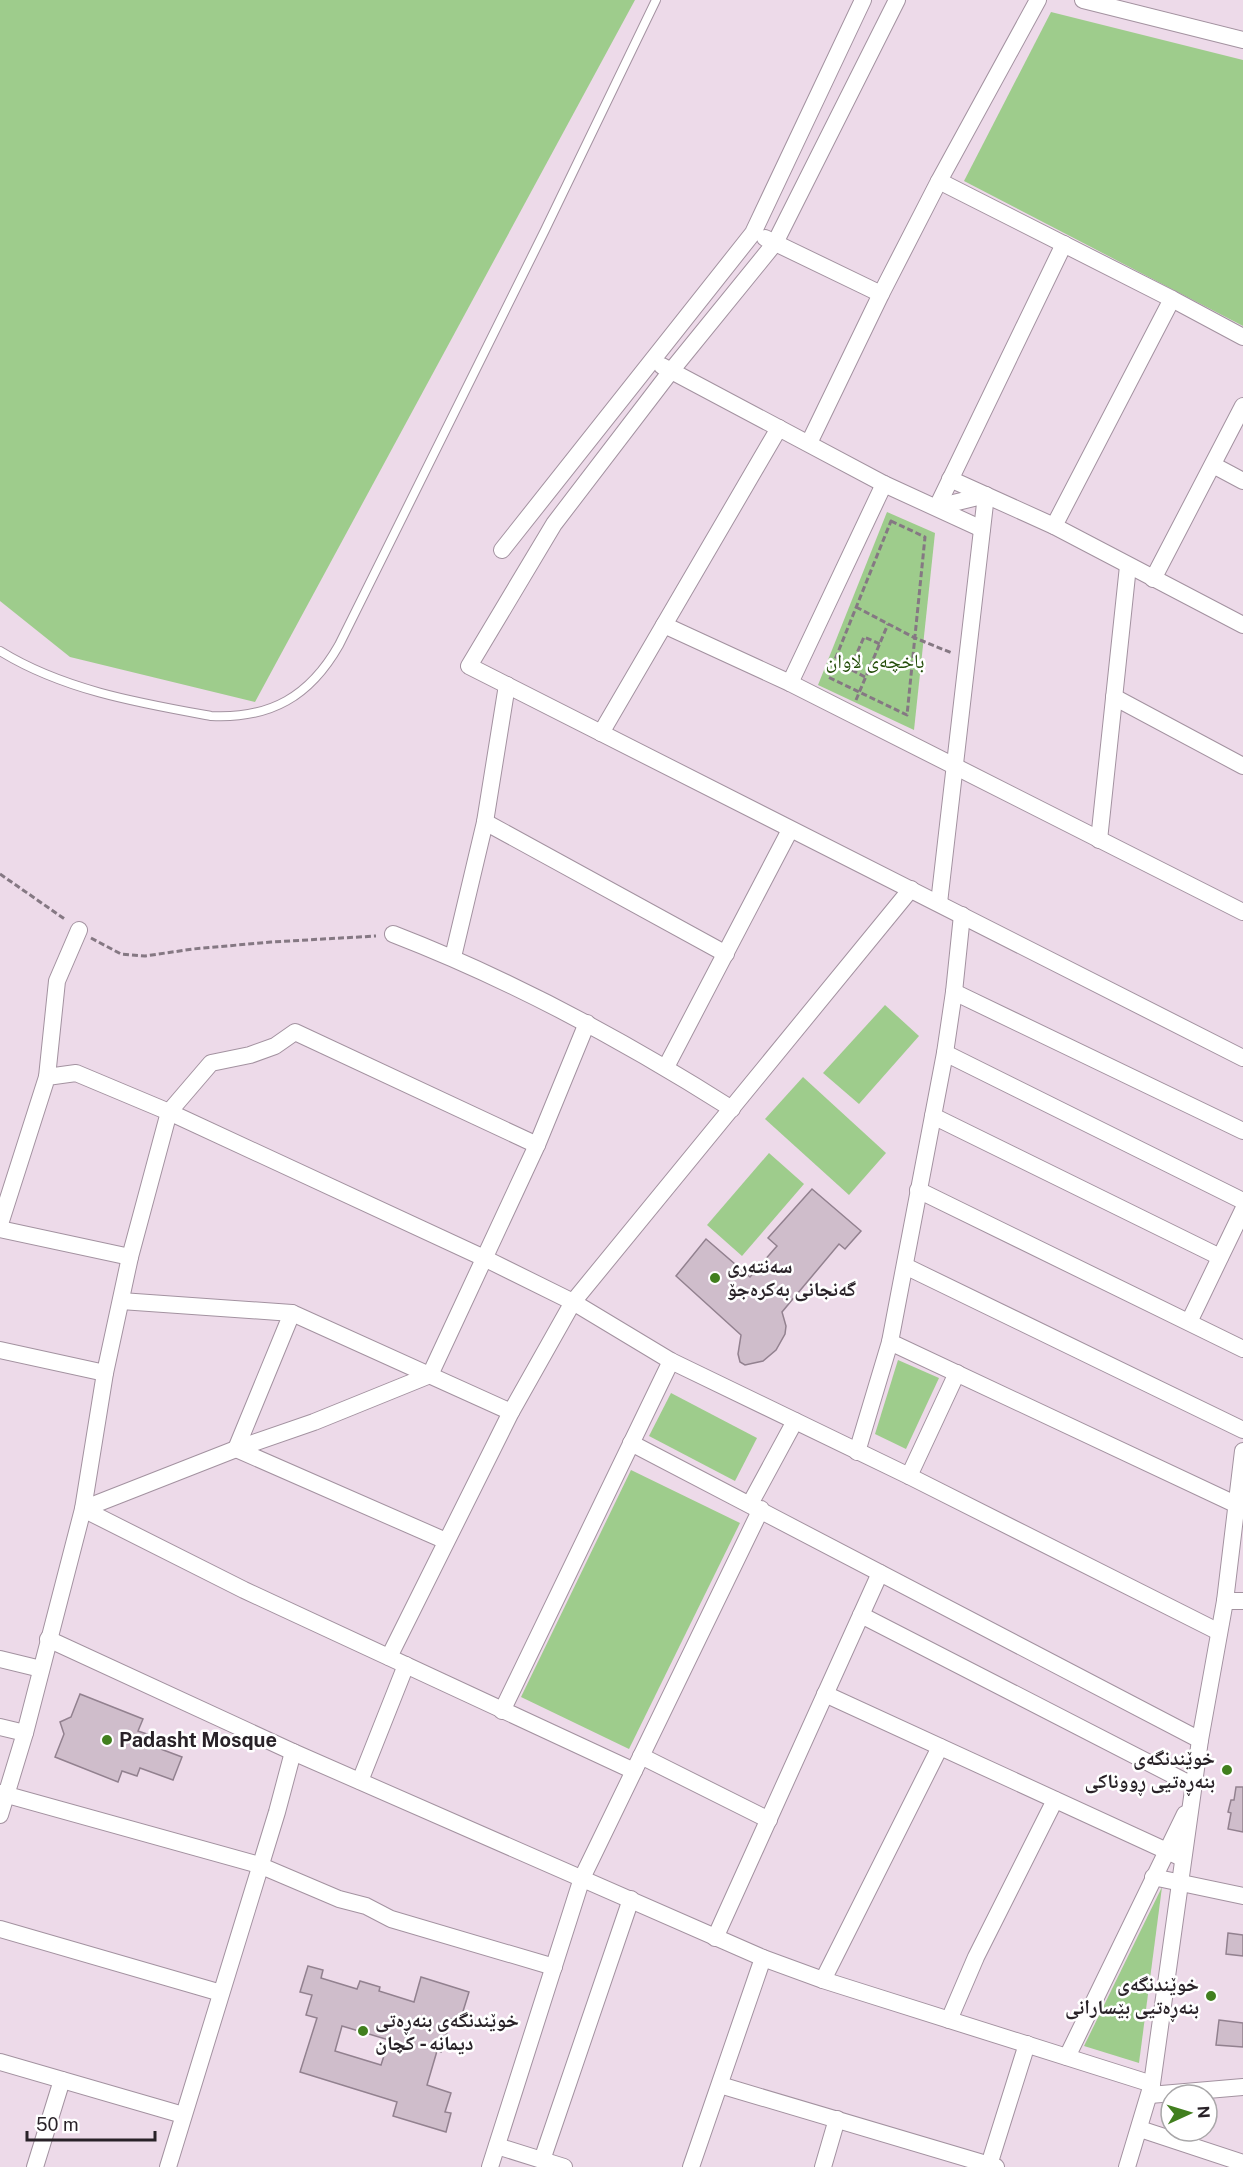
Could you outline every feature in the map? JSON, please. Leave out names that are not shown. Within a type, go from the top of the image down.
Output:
[{"type":"street","points":[[502,550],[753,232],[863,0]]},
{"type":"street","points":[[897,0],[775,243],[671,371],[554,524],[470,666],[1243,1058]]},
{"type":"street","points":[[809,443],[939,181],[1038,0]]},
{"type":"street","points":[[1083,0],[1243,40]]},
{"type":"street","points":[[939,181],[1172,299],[1243,338]]},
{"type":"street","points":[[753,232],[881,294]]},
{"type":"street","points":[[937,507],[1064,244]]},
{"type":"street","points":[[1054,526],[1172,299]]},
{"type":"street","points":[[651,359],[884,484],[982,529]]},
{"type":"street","points":[[1154,579],[1243,406]]},
{"type":"street","points":[[601,733],[779,428]]},
{"type":"street","points":[[1213,465],[1243,481]]},
{"type":"street","points":[[950,479],[1054,526],[1243,624]]},
{"type":"street","points":[[950,479],[982,529]]},
{"type":"street","points":[[790,683],[884,484]]},
{"type":"street","points":[[937,507],[986,495]]},
{"type":"street","points":[[939,903],[986,495]]},
{"type":"street","points":[[1099,840],[1128,566]]},
{"type":"street","points":[[664,625],[790,683],[1243,912]]},
{"type":"street","points":[[453,957],[485,822],[507,685]]},
{"type":"street","points":[[1114,697],[1243,766]]},
{"type":"street","points":[[485,822],[726,954]]},
{"type":"street","points":[[666,1067],[790,830]]},
{"type":"street","points":[[389,1657],[511,1412],[573,1302],[911,889]]},
{"type":"street","points":[[857,1452],[890,1342],[905,1266],[945,1053],[962,915]]},
{"type":"street","points":[[79,930],[57,981],[47,1077],[0,1226],[130,1257]]},
{"type":"street","points":[[393,934],[453,957],[586,1023],[666,1067],[732,1109]]},
{"type":"street","points":[[954,992],[1243,1131]]},
{"type":"street","points":[[83,1509],[236,1449],[314,1422],[430,1375],[537,1145],[586,1023]]},
{"type":"street","points":[[0,1815],[3,1794],[25,1733],[83,1509],[105,1373],[130,1257],[169,1112],[212,1063],[267,1049],[295,1032],[537,1145]]},
{"type":"street","points":[[945,1053],[1243,1201]]},
{"type":"street","points":[[47,1077],[76,1073],[169,1112],[484,1258],[573,1302],[671,1361],[909,1476],[1220,1632]]},
{"type":"street","points":[[933,1116],[1220,1257]]},
{"type":"street","points":[[918,1190],[1243,1349]]},
{"type":"street","points":[[1189,1322],[1243,1210]]},
{"type":"street","points":[[905,1266],[1243,1430]]},
{"type":"street","points":[[121,1301],[292,1313],[511,1412]]},
{"type":"street","points":[[236,1449],[292,1313]]},
{"type":"street","points":[[890,1342],[1236,1504]]},
{"type":"street","points":[[0,1350],[105,1373]]},
{"type":"street","points":[[502,1711],[671,1361]]},
{"type":"street","points":[[909,1476],[957,1373]]},
{"type":"street","points":[[490,2167],[582,1878],[638,1763],[795,1421]]},
{"type":"street","points":[[631,1443],[756,1506],[1200,1740]]},
{"type":"street","points":[[236,1449],[446,1541]]},
{"type":"street","points":[[1127,2167],[1151,2089],[1182,1858],[1225,1601],[1243,1451]]},
{"type":"street","points":[[83,1509],[244,1590],[502,1711],[638,1763],[768,1820]]},
{"type":"street","points":[[715,1938],[880,1573]]},
{"type":"street","points":[[1225,1601],[1243,1601]]},
{"type":"street","points":[[861,1616],[1192,1794]]},
{"type":"street","points":[[48,1639],[293,1752],[763,1958],[823,1980],[1066,2057],[1151,2089],[1243,2087]]},
{"type":"street","points":[[0,1659],[41,1669]]},
{"type":"street","points":[[360,1781],[406,1665]]},
{"type":"street","points":[[825,1694],[1182,1858]]},
{"type":"street","points":[[0,1727],[25,1733]]},
{"type":"street","points":[[823,1980],[940,1747]]},
{"type":"street","points":[[168,2167],[277,1812],[293,1752]]},
{"type":"street","points":[[3,1794],[259,1865],[339,1899],[366,1906],[391,1919],[554,1967]]},
{"type":"street","points":[[1066,2057],[1192,1794]]},
{"type":"street","points":[[949,2020],[976,1957],[1055,1800]]},
{"type":"street","points":[[1153,1877],[1243,1896]]},
{"type":"street","points":[[542,2160],[631,1899]]},
{"type":"street","points":[[0,1929],[221,1993]]},
{"type":"street","points":[[691,2167],[763,1958]]},
{"type":"street","points":[[720,2085],[993,2166],[1027,2044]]},
{"type":"street","points":[[0,2062],[183,2115]]},
{"type":"street","points":[[35,2167],[62,2080]]},
{"type":"street","points":[[824,2167],[837,2119]]},
{"type":"street","points":[[1140,2129],[1243,2163]]},
{"type":"street","points":[[497,2146],[564,2167]]},
{"type":"lane","points":[[0,651],[50,678],[81,688],[211,716],[252,715],[273,709],[293,698],[312,683],[327,665],[339,645],[545,230],[656,0]]},
{"type":"path","points":[[891,521],[925,537],[907,715],[828,677],[856,607],[891,521]]},
{"type":"path","points":[[856,607],[915,638],[967,658]]},
{"type":"path","points":[[859,692],[888,624]]},
{"type":"path","points":[[866,678],[849,669],[864,637],[880,644]]},
{"type":"path","points":[[0,874],[49,906],[79,930],[121,954],[145,956],[260,943],[393,934]]},
{"type":"green space","points":[[0,0],[635,0],[255,702],[70,657],[0,601]]},
{"type":"green space","points":[[1051,12],[1243,60],[1243,326],[964,181]]},
{"type":"green space","name":"باخچەی لاوان","points":[[887,512],[935,533],[914,730],[818,685]]},
{"type":"green space","points":[[885,1005],[919,1036],[859,1104],[823,1073]]},
{"type":"green space","points":[[803,1077],[886,1153],[849,1195],[765,1119]]},
{"type":"green space","points":[[769,1153],[804,1184],[742,1256],[707,1225]]},
{"type":"green space","points":[[898,1360],[939,1378],[906,1449],[875,1434]]},
{"type":"green space","points":[[671,1393],[757,1438],[735,1481],[649,1436]]},
{"type":"green space","points":[[631,1470],[740,1523],[629,1749],[521,1697]]},
{"type":"green space","points":[[1162,1887],[1139,2063],[1084,2046]]},
{"type":"building","name":"سەنتەری گەنجانی بەکرەجۆ","points":[[812,1189],[861,1231],[845,1249],[839,1244],[782,1312],[786,1326],[785,1334],[776,1350],[763,1361],[745,1365],[740,1362],[738,1354],[741,1335],[676,1276],[706,1239],[750,1277],[777,1246],[768,1238]]},
{"type":"building","name":"Padasht Mosque","points":[[80,1694],[143,1719],[138,1731],[153,1736],[150,1745],[182,1757],[173,1780],[140,1768],[137,1776],[122,1771],[118,1782],[55,1757],[64,1734],[60,1722],[71,1717]]},
{"type":"building","points":[[1236,1787],[1243,1787],[1243,1832],[1228,1829],[1231,1813],[1228,1812],[1231,1800],[1234,1800]]},
{"type":"building","points":[[1228,1933],[1243,1935],[1243,1956],[1226,1954]]},
{"type":"building","points":[[308,1966],[323,1970],[321,1978],[357,1989],[360,1981],[380,1987],[379,1991],[414,2002],[421,1977],[469,1992],[460,2021],[451,2019],[441,2052],[437,2051],[427,2085],[451,2093],[445,2112],[451,2113],[446,2132],[393,2116],[397,2102],[300,2072],[317,2018],[306,2015],[312,1995],[300,1992]],"holes":[[[342,2026],[389,2040],[381,2065],[335,2051]]]},
{"type":"building","points":[[1219,2020],[1243,2023],[1243,2047],[1216,2045]]},
{"type":"place","name":"سەنتەری گەنجانی بەکرەجۆ","points":[[715,1278]]},
{"type":"place","name":"Padasht Mosque","points":[[107,1740]]},
{"type":"place","name":"خوێندنگەی بنەڕەتیی ڕووناکی","points":[[1227,1770]]},
{"type":"place","name":"خوێندنگەی بنەڕەتیی بێسارانی","points":[[1211,1996]]},
{"type":"place","name":"خوێندنگەی بنەڕەتی دیمانە - کچان","points":[[363,2031]]}]
